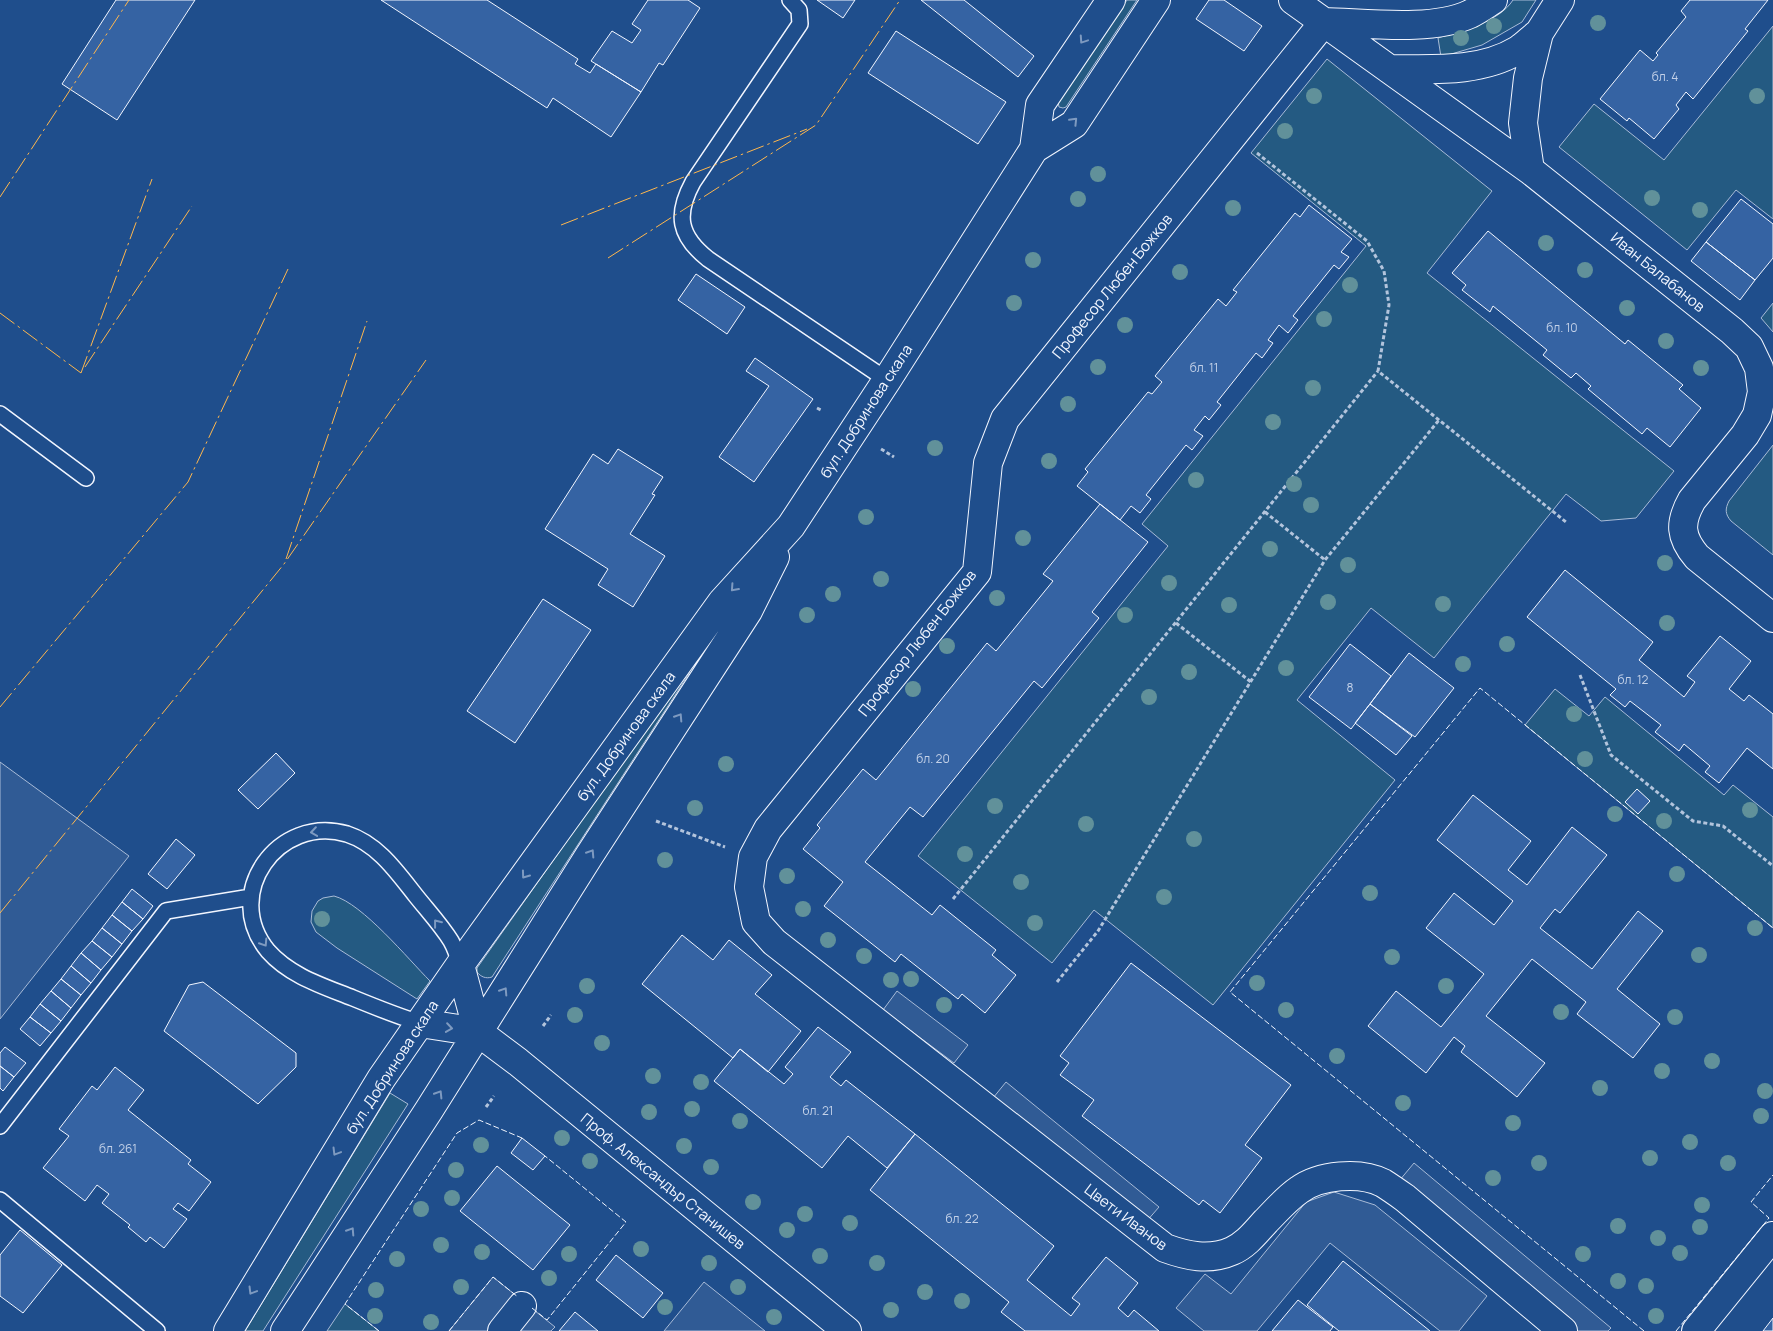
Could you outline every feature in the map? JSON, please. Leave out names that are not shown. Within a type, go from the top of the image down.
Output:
[{"type":"street","name":"бул. Добринова скала","points":[[228,1331],[381,1079],[460,965],[722,602],[791,526],[887,380],[1034,148],[1040,105],[1110,0]]},
{"type":"street","name":"бул. Добринова скала","points":[[1034,148],[1074,124],[1156,0]]},
{"type":"street","name":"Иван Балабанов","points":[[1293,0],[1530,170],[1732,331],[1749,347],[1759,368],[1762,392],[1757,415],[1745,435],[1692,500],[1686,511],[1683,523],[1684,536],[1689,547],[1697,557],[1773,618]]},
{"type":"street","points":[[1324,22],[1436,23],[1469,14],[1493,0]]},
{"type":"street","points":[[1389,69],[1465,67],[1492,61],[1518,50],[1539,32],[1560,0]]},
{"type":"street","name":"Професор Любен Божков","points":[[967,1094],[774,942],[756,922],[749,887],[753,858],[768,829],[976,572],[988,463],[1005,418],[1324,22]]},
{"type":"street","points":[[1530,170],[1523,123],[1528,78],[1539,32]]},
{"type":"street","points":[[285,1331],[424,1118],[589,856],[748,611],[791,526]]},
{"type":"street","points":[[460,965],[478,1032]]},
{"type":"street","points":[[420,1023],[478,1032]]},
{"type":"street","name":"Проф. Александър Станишев","points":[[478,1032],[518,1062],[847,1331]]},
{"type":"street","name":"Цвети Иванов","points":[[967,1094],[1165,1248],[1186,1256],[1209,1257],[1232,1251],[1251,1239],[1300,1189],[1326,1178],[1354,1176],[1381,1182],[1405,1198],[1563,1331]]},
{"type":"street","points":[[1696,1331],[1773,1236]]},
{"type":"street","points":[[502,1331],[522,1306]]},
{"type":"lane","points":[[790,0],[799,10],[800,24],[693,182],[685,197],[682,216],[685,233],[694,248],[708,259],[887,380]]},
{"type":"lane","points":[[0,414],[86,478]]},
{"type":"lane","points":[[420,1023],[304,979],[282,964],[268,950],[258,934],[252,916],[251,897],[255,879],[264,862],[277,848],[293,838],[311,832],[330,831],[348,835],[388,859],[452,942],[460,965]]},
{"type":"lane","points":[[0,1126],[166,911],[251,897]]},
{"type":"lane","points":[[0,1200],[157,1331]]},
{"type":"path","points":[[954,899],[1378,371],[1388,305],[1384,271],[1367,241],[1233,134]]},
{"type":"path","points":[[1378,371],[1566,522]]},
{"type":"path","points":[[1057,982],[1098,932],[1325,560],[1439,420]]},
{"type":"path","points":[[882,449],[894,457]]},
{"type":"path","points":[[1265,512],[1325,560]]},
{"type":"path","points":[[1176,623],[1251,682]]},
{"type":"path","points":[[1580,675],[1612,755],[1693,821],[1723,826],[1773,866]]},
{"type":"path","points":[[656,821],[753,858]]},
{"type":"path","points":[[543,1026],[551,1015]]},
{"type":"path","points":[[486,1107],[494,1096]]},
{"type":"shaded area","points":[[1127,0],[1137,0],[1066,107],[1059,107],[1058,101]]},
{"type":"shaded area","points":[[1513,0],[1536,0],[1522,22],[1482,45],[1441,57],[1438,38],[1469,29],[1489,20],[1507,8]]},
{"type":"shaded area","points":[[1773,26],[1773,219],[1736,190],[1687,250],[1559,147],[1594,104],[1664,160]]},
{"type":"shaded area","points":[[1327,59],[1492,191],[1427,273],[1674,471],[1636,518],[1601,521],[1566,494],[1434,658],[1371,608],[1297,700],[1395,780],[1213,1005],[1094,910],[1052,963],[918,856],[1168,546],[1142,524],[1366,246],[1251,153]]},
{"type":"shaded area","points":[[1773,303],[1773,332],[1761,318]]},
{"type":"shaded area","points":[[1773,445],[1773,555],[1731,521],[1726,511],[1729,501]]},
{"type":"shaded area","points":[[688,670],[690,672],[492,977],[486,978],[480,975],[477,972],[477,968]]},
{"type":"shaded area","points":[[1555,689],[1589,716],[1605,697],[1724,795],[1733,785],[1773,817],[1773,928],[1525,725]]},
{"type":"shaded area","points":[[0,762],[129,856],[0,1019]]},
{"type":"shaded area","points":[[334,896],[358,909],[371,920],[430,981],[417,999],[337,948],[316,932],[311,922],[312,911],[318,901]]},
{"type":"shaded area","points":[[897,991],[968,1045],[954,1063],[883,1010]]},
{"type":"shaded area","points":[[1006,1082],[1159,1207],[1146,1222],[993,1098]]},
{"type":"shaded area","points":[[390,1093],[408,1104],[263,1331],[245,1331]]},
{"type":"shaded area","points":[[1414,1163],[1611,1328],[1608,1331],[1577,1331],[1399,1181]]},
{"type":"shaded area","points":[[1334,1192],[1375,1205],[1487,1296],[1459,1331],[1440,1331],[1330,1243],[1257,1331],[1204,1331],[1176,1308],[1205,1274],[1231,1294],[1306,1202]]},
{"type":"shaded area","points":[[493,1277],[555,1327],[551,1331],[449,1331]]},
{"type":"shaded area","points":[[704,1282],[765,1331],[664,1331]]},
{"type":"shaded area","points":[[345,1304],[379,1331],[327,1331]]},
{"type":"building","points":[[116,0],[195,0],[117,120],[62,84]]},
{"type":"building","points":[[381,0],[487,0],[578,59],[575,64],[590,73],[596,64],[641,92],[611,137],[553,98],[547,108]]},
{"type":"building","points":[[648,0],[688,0],[700,8],[663,65],[659,63],[641,92],[591,61],[612,31],[632,43],[641,30],[632,24]]},
{"type":"building","points":[[817,0],[855,0],[843,18]]},
{"type":"building","points":[[921,0],[964,0],[1034,56],[1018,77]]},
{"type":"building","points":[[1209,0],[1224,0],[1262,26],[1244,51],[1196,19]]},
{"type":"building","points":[[1690,0],[1768,0],[1745,29],[1748,31],[1693,99],[1686,92],[1676,105],[1679,109],[1654,139],[1629,118],[1627,121],[1600,99],[1640,50],[1653,61],[1658,55],[1656,53],[1686,17],[1681,11]]},
{"type":"building","points":[[896,31],[1006,102],[978,144],[868,73]]},
{"type":"building","points":[[1741,199],[1773,224],[1773,258],[1755,280],[1706,242]]},
{"type":"building","points":[[1309,205],[1352,239],[1341,252],[1349,257],[1339,269],[1334,265],[1293,316],[1298,320],[1288,333],[1279,325],[1268,340],[1273,343],[1262,358],[1256,353],[1217,402],[1221,405],[1209,420],[1205,416],[1194,430],[1203,436],[1192,450],[1186,445],[1146,495],[1151,499],[1140,513],[1131,506],[1120,520],[1077,486],[1088,472],[1085,469],[1148,392],[1152,394],[1162,382],[1155,376],[1218,299],[1226,306],[1237,292],[1233,290],[1295,213],[1300,217]]},
{"type":"building","points":[[1488,231],[1625,344],[1628,340],[1683,385],[1679,389],[1701,408],[1670,447],[1647,428],[1642,434],[1588,389],[1591,386],[1576,373],[1571,378],[1543,355],[1547,350],[1493,306],[1490,312],[1462,290],[1466,285],[1452,273]]},
{"type":"building","points":[[1706,242],[1755,280],[1740,300],[1691,261]]},
{"type":"building","points":[[696,274],[745,307],[727,334],[678,300]]},
{"type":"building","points":[[755,358],[813,399],[754,482],[719,457],[769,386],[746,371]]},
{"type":"building","points":[[618,449],[663,477],[652,494],[655,495],[630,534],[665,556],[633,607],[598,585],[608,569],[545,529],[593,454],[608,464]]},
{"type":"building","points":[[1100,504],[1148,542],[1092,612],[1099,618],[1042,688],[1034,681],[923,817],[910,807],[865,862],[932,915],[940,905],[996,950],[992,955],[1016,975],[985,1013],[962,994],[958,999],[901,954],[895,962],[824,906],[843,882],[803,849],[820,828],[817,825],[863,769],[876,780],[987,643],[996,651],[1053,581],[1043,574]]},
{"type":"building","points":[[1565,570],[1653,642],[1639,660],[1684,697],[1695,682],[1687,676],[1720,636],[1751,661],[1729,689],[1744,701],[1749,695],[1773,714],[1773,769],[1747,748],[1719,783],[1705,772],[1710,766],[1684,744],[1679,751],[1655,732],[1661,725],[1630,701],[1625,707],[1610,695],[1616,689],[1527,617]]},
{"type":"building","points":[[543,599],[591,630],[515,743],[467,711]]},
{"type":"building","points":[[1350,644],[1391,676],[1351,729],[1309,697]]},
{"type":"building","points":[[1409,653],[1454,688],[1415,737],[1370,704]]},
{"type":"building","points":[[1370,704],[1412,736],[1396,755],[1355,723]]},
{"type":"building","points":[[276,753],[295,773],[258,809],[238,790]]},
{"type":"building","points":[[1637,789],[1650,801],[1638,814],[1625,802]]},
{"type":"building","points":[[1473,795],[1531,841],[1508,870],[1527,885],[1572,827],[1607,855],[1560,913],[1555,909],[1540,928],[1592,969],[1638,911],[1663,931],[1617,989],[1660,1024],[1633,1058],[1577,1014],[1586,1002],[1532,959],[1486,1016],[1545,1063],[1517,1097],[1461,1052],[1465,1046],[1454,1037],[1426,1073],[1368,1026],[1396,991],[1441,1027],[1484,974],[1426,928],[1454,893],[1494,925],[1513,901],[1437,840]]},
{"type":"building","points":[[176,839],[195,855],[167,889],[148,874]]},
{"type":"building","points":[[132,889],[153,906],[143,919],[122,902]]},
{"type":"building","points":[[122,902],[143,919],[132,931],[112,915]]},
{"type":"building","points":[[112,915],[132,931],[122,944],[102,928]]},
{"type":"building","points":[[102,928],[122,944],[112,957],[92,941]]},
{"type":"building","points":[[682,935],[713,960],[729,940],[772,975],[755,994],[801,1031],[768,1072],[740,1049],[733,1058],[642,984]]},
{"type":"building","points":[[92,941],[112,957],[101,970],[81,953]]},
{"type":"building","points":[[81,953],[101,970],[91,983],[71,966]]},
{"type":"building","points":[[1131,963],[1291,1085],[1245,1145],[1262,1158],[1220,1213],[1203,1200],[1199,1205],[1082,1116],[1094,1100],[1060,1075],[1069,1063],[1060,1056]]},
{"type":"building","points":[[71,966],[91,983],[81,995],[61,979]]},
{"type":"building","points":[[61,979],[81,995],[71,1008],[51,991]]},
{"type":"building","points":[[203,982],[296,1053],[296,1067],[258,1104],[164,1031],[189,985]]},
{"type":"building","points":[[51,991],[71,1008],[61,1021],[40,1004]]},
{"type":"building","points":[[40,1004],[61,1021],[51,1033],[30,1017]]},
{"type":"building","points":[[30,1017],[51,1033],[40,1046],[20,1029]]},
{"type":"building","points":[[818,1027],[851,1052],[830,1077],[841,1086],[846,1080],[915,1134],[887,1168],[848,1136],[822,1168],[714,1081],[740,1049],[784,1084],[793,1074],[785,1067]]},
{"type":"building","points":[[5,1047],[26,1063],[14,1077],[0,1066],[0,1053]]},
{"type":"building","points":[[0,1066],[14,1077],[3,1091],[0,1088]]},
{"type":"building","points":[[115,1067],[144,1090],[128,1110],[191,1160],[188,1164],[211,1182],[189,1211],[178,1203],[173,1209],[187,1219],[164,1248],[150,1237],[146,1242],[128,1227],[130,1225],[102,1203],[109,1194],[97,1185],[85,1201],[43,1168],[69,1136],[59,1129],[92,1086],[97,1090]]},
{"type":"building","points":[[915,1134],[1054,1246],[1027,1280],[1071,1316],[1080,1304],[1072,1298],[1106,1257],[1138,1283],[1118,1308],[1128,1317],[1134,1310],[1159,1331],[1025,1331],[1001,1312],[1009,1302],[870,1190]]},
{"type":"building","points":[[522,1138],[545,1156],[533,1170],[511,1153]]},
{"type":"building","points":[[497,1166],[570,1225],[533,1270],[460,1211]]},
{"type":"building","points":[[20,1230],[62,1265],[23,1313],[0,1296],[0,1255]]},
{"type":"building","points":[[616,1255],[663,1293],[643,1318],[596,1280]]},
{"type":"building","points":[[1343,1261],[1430,1331],[1339,1331],[1307,1305]]},
{"type":"building","points":[[1298,1300],[1333,1327],[1330,1331],[1272,1331]]},
{"type":"building","points":[[575,1312],[598,1331],[559,1331]]},
{"type":"building","points":[[1773,1318],[1773,1331],[1763,1331]]},
{"type":"fence","points":[[1644,1331],[1230,992],[1480,688],[1773,928]]},
{"type":"fence","points":[[379,1331],[345,1304],[457,1133],[479,1120],[522,1138]]},
{"type":"fence","points":[[532,1308],[547,1320],[626,1222],[545,1156]]},
{"type":"fence","points":[[1676,1331],[1769,1218],[1751,1202],[1773,1175]]},
{"type":"fence","points":[[449,1331],[493,1277],[518,1297]]},
{"type":"power","points":[[0,197],[129,0]]},
{"type":"power","points":[[608,258],[816,125],[900,0]]},
{"type":"power","points":[[561,225],[807,129]]},
{"type":"power","points":[[81,373],[152,179]]},
{"type":"power","points":[[85,367],[192,206]]},
{"type":"power","points":[[0,707],[188,482],[288,269]]},
{"type":"power","points":[[0,313],[81,373]]},
{"type":"power","points":[[286,559],[367,321]]},
{"type":"power","points":[[0,913],[284,564],[426,360]]}]
